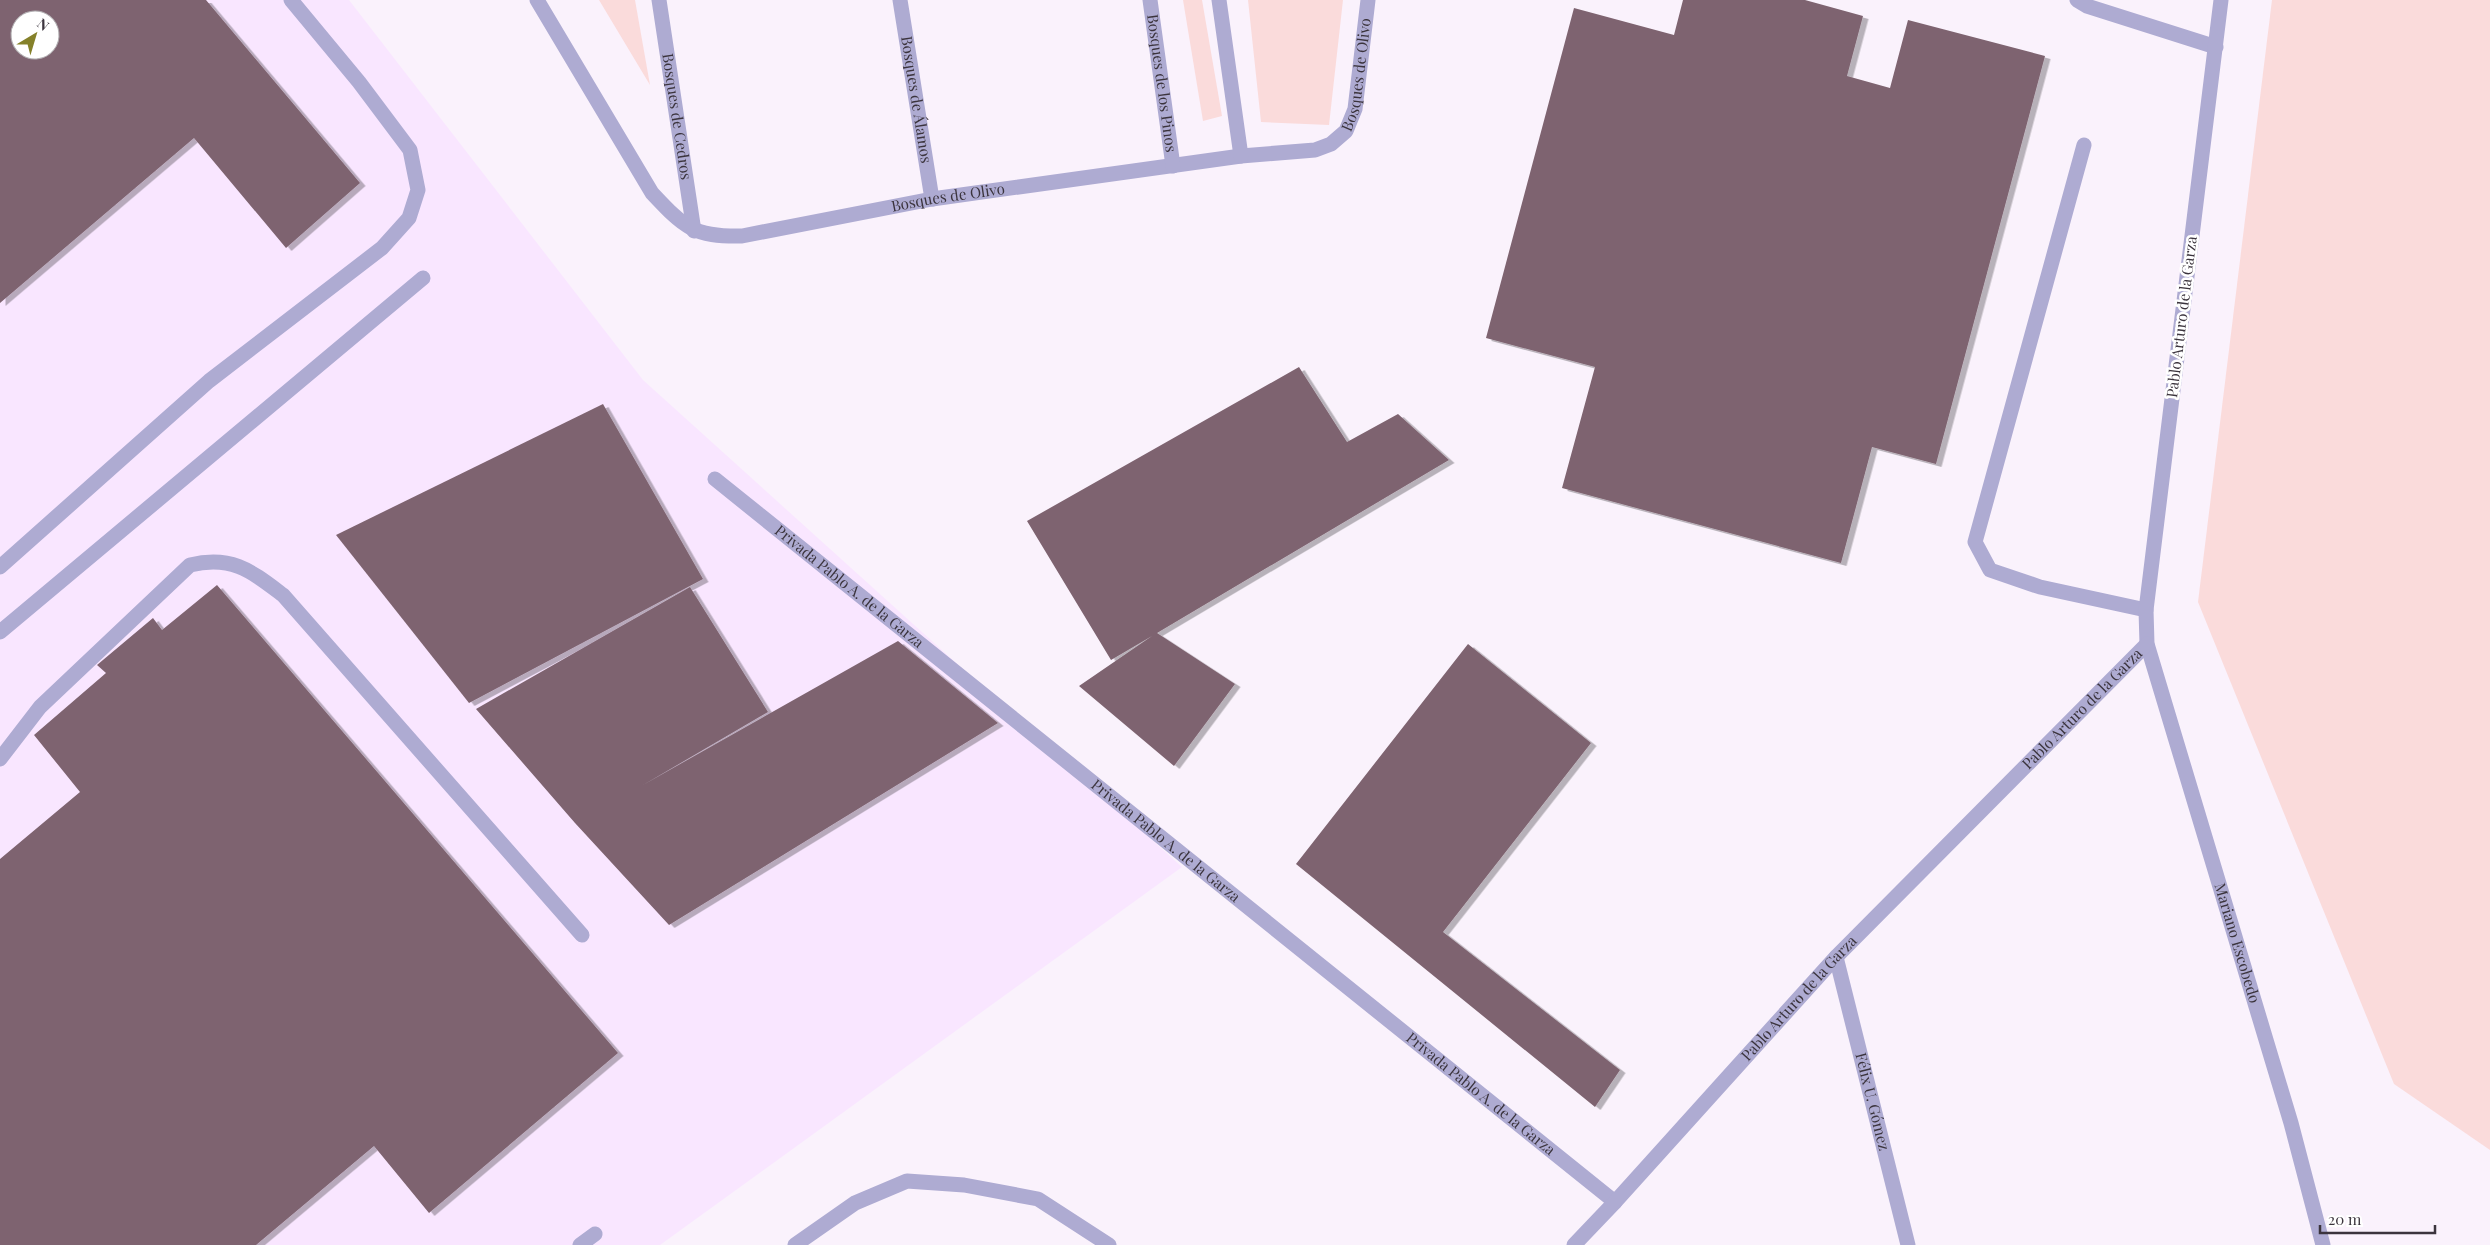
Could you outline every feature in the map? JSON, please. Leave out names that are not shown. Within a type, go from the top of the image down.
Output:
[{"type":"street","points":[[0,567],[209,381],[382,248],[409,218],[418,190],[410,150],[359,82],[291,0]]},
{"type":"street","name":"Bosques de Olivo","points":[[537,0],[652,193],[674,216],[694,231],[715,236],[742,236],[932,199],[1241,156],[1314,150],[1331,144],[1346,130],[1355,109],[1368,0]]},
{"type":"street","name":"Bosques de Cedros","points":[[659,0],[694,231]]},
{"type":"street","name":"Bosques de Álamos","points":[[900,0],[932,199]]},
{"type":"street","name":"Bosques de los Pinos","points":[[1150,0],[1173,166]]},
{"type":"street","points":[[1219,0],[1241,156]]},
{"type":"street","points":[[2077,0],[2087,6],[2216,47]]},
{"type":"street","name":"Pablo Arturo de la Garza","points":[[1574,1245],[1836,957],[2147,644],[2146,610],[2222,0]]},
{"type":"street","points":[[2084,144],[1975,542],[1990,570],[2040,587],[2146,610]]},
{"type":"street","points":[[0,632],[423,278]]},
{"type":"street","name":"Privada Pablo A. de la Garza","points":[[716,479],[1615,1202]]},
{"type":"street","points":[[0,759],[40,707],[190,565],[211,560],[232,564],[254,574],[283,595],[582,935]]},
{"type":"street","name":"Mariano Escobedo","points":[[2147,644],[2291,1123],[2323,1245]]},
{"type":"street","name":"Félix U. Gómez","points":[[1836,957],[1908,1245]]},
{"type":"street","points":[[795,1245],[855,1203],[907,1181],[964,1185],[1038,1199],[1109,1245]]},
{"type":"street","points":[[580,1245],[595,1234]]},
{"type":"shaded area","points":[[0,0],[349,0],[643,380],[1182,867],[660,1245],[0,1245]]},
{"type":"shaded area","points":[[599,0],[635,0],[650,85]]},
{"type":"shaded area","points":[[1183,0],[1202,0],[1222,116],[1203,121]]},
{"type":"shaded area","points":[[1248,0],[1343,0],[1329,125],[1261,122]]},
{"type":"shaded area","points":[[2272,0],[2490,0],[2490,1150],[2394,1084],[2198,602]]},
{"type":"building","points":[[0,0],[206,0],[360,183],[286,248],[194,138],[0,303]]},
{"type":"building","points":[[1683,0],[1805,0],[1863,16],[1847,76],[1890,88],[1908,20],[2045,56],[1936,464],[1872,447],[1841,563],[1562,488],[1595,367],[1486,338],[1574,8],[1674,35]]},
{"type":"building","points":[[1299,367],[1347,442],[1398,414],[1449,460],[1157,633],[1235,684],[1174,766],[1079,686],[1152,636],[1111,660],[1027,521]]},
{"type":"building","points":[[603,404],[703,579],[469,703],[336,535]]},
{"type":"building","points":[[217,585],[618,1053],[429,1213],[374,1146],[256,1245],[0,1245],[0,859],[80,792],[34,735],[106,673],[97,665],[153,618],[162,630]]},
{"type":"building","points":[[690,587],[768,712],[643,785],[898,641],[998,723],[669,925],[575,823],[476,709]]},
{"type":"building","points":[[1468,644],[1591,743],[1443,932],[1620,1070],[1595,1107],[1296,864]]}]
